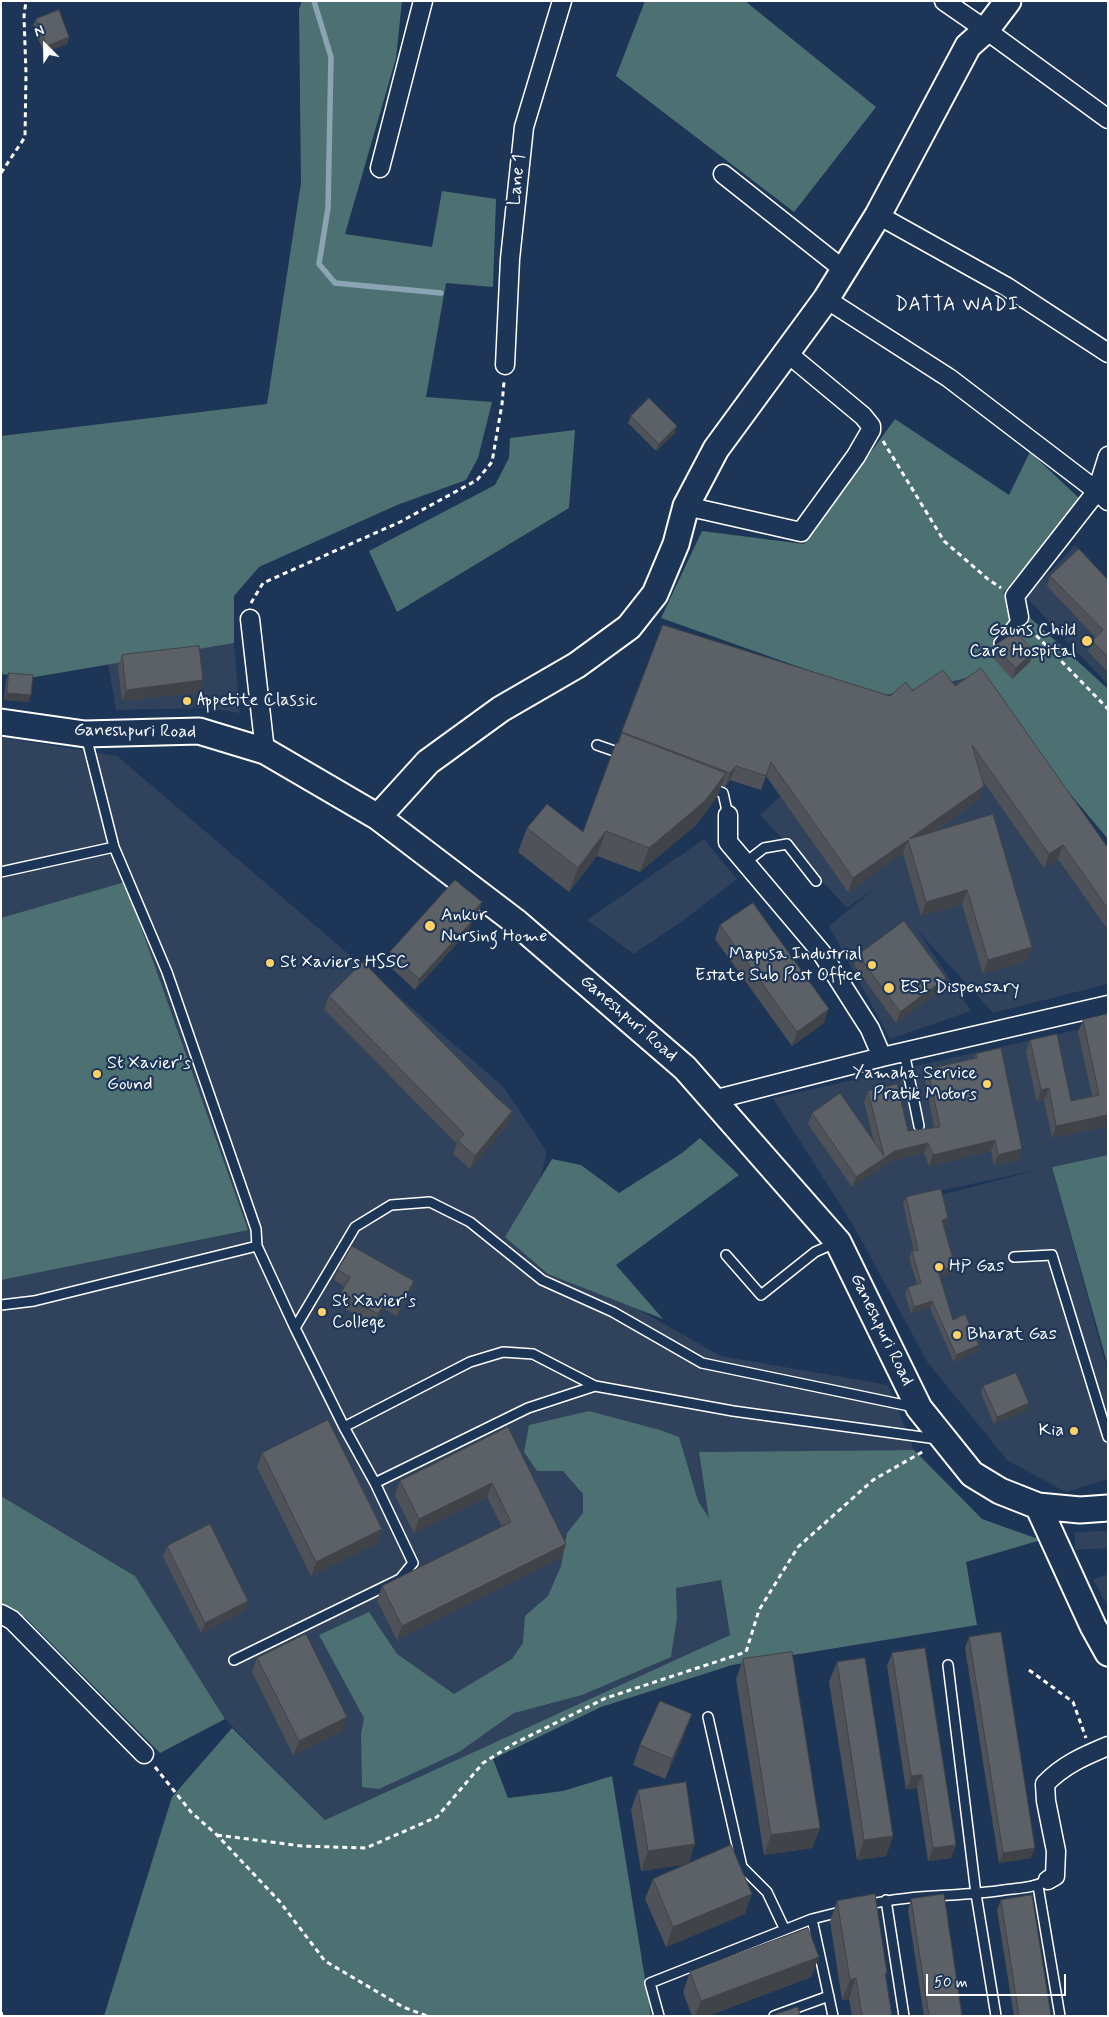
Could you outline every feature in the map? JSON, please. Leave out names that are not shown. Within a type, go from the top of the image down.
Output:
[{"type":"street","points":[[380,168],[423,1]]},
{"type":"street","name":"Lane 1","points":[[504,365],[510,259],[524,127],[562,1]]},
{"type":"street","points":[[944,1],[1108,120]]},
{"type":"street","points":[[378,817],[428,762],[502,709],[576,665],[628,627],[655,594],[676,544],[686,506],[716,449],[826,299],[878,215],[968,46],[986,30],[1008,1]]},
{"type":"street","points":[[723,174],[844,270]]},
{"type":"street","points":[[878,215],[1007,287],[1108,353]]},
{"type":"street","points":[[826,299],[949,378],[1102,496]]},
{"type":"street","points":[[686,506],[801,532],[856,456],[871,430],[871,426],[863,416],[786,352]]},
{"type":"street","points":[[1020,616],[1014,596],[1102,496],[1108,456]]},
{"type":"street","points":[[250,619],[265,751]]},
{"type":"street","name":"Ganeshpuri Road","points":[[1,722],[85,734],[199,731],[265,751],[378,817],[516,922],[685,1068],[838,1242],[936,1444],[972,1474],[1000,1491],[1038,1506],[1080,1510],[1108,1508]]},
{"type":"street","points":[[728,815],[728,842],[821,952],[870,1029],[882,1057]]},
{"type":"street","points":[[713,1100],[882,1057],[1108,1005]]},
{"type":"street","points":[[1038,1506],[1093,1626],[1108,1653]]},
{"type":"street","points":[[1,1614],[12,1620],[144,1754]]},
{"type":"street","points":[[1043,1883],[1056,1876],[1056,1851],[1046,1801],[1045,1784],[1056,1773],[1078,1759],[1100,1750]]},
{"type":"lane","points":[[1000,642],[1020,616]]},
{"type":"lane","points":[[85,734],[114,847],[167,972],[256,1229],[257,1246],[295,1328],[344,1427],[375,1483],[413,1563],[400,1579],[234,1660]]},
{"type":"lane","points":[[597,745],[633,758]]},
{"type":"lane","points":[[696,782],[723,793],[728,815]]},
{"type":"lane","points":[[746,862],[764,848],[787,844],[816,881]]},
{"type":"lane","points":[[1,872],[114,847]]},
{"type":"lane","points":[[904,1052],[919,1126]]},
{"type":"lane","points":[[295,1328],[355,1227],[390,1205],[430,1202],[470,1222],[542,1280],[613,1312],[702,1363],[919,1408]]},
{"type":"lane","points":[[726,1255],[761,1295],[814,1252],[838,1242]]},
{"type":"lane","points":[[1,1305],[34,1301],[257,1246]]},
{"type":"lane","points":[[1014,1257],[1052,1255],[1108,1437]]},
{"type":"lane","points":[[344,1427],[470,1362],[503,1352],[533,1354],[595,1386],[733,1411],[936,1444]]},
{"type":"lane","points":[[375,1483],[528,1408],[595,1386]]},
{"type":"lane","points":[[948,1665],[976,1894],[996,2016]]},
{"type":"lane","points":[[708,1716],[742,1867],[767,1892],[784,1930]]},
{"type":"lane","points":[[659,2016],[650,1984],[812,1919],[886,1900],[976,1894],[1043,1883],[1060,2016]]},
{"type":"lane","points":[[886,1900],[904,2016]]},
{"type":"lane","points":[[812,1919],[833,2016]]},
{"type":"lane","points":[[774,2016],[829,1996]]},
{"type":"path","points":[[1,173],[24,137],[26,74],[24,16],[26,1]]},
{"type":"path","points":[[250,619],[252,600],[264,583],[400,522],[477,480],[492,462],[502,404],[504,365]]},
{"type":"path","points":[[871,430],[887,444],[908,484],[944,540],[989,580],[1014,596]]},
{"type":"path","points":[[1020,616],[1108,709]]},
{"type":"path","points":[[217,1835],[302,1846],[366,1848],[437,1817],[482,1763],[515,1744],[606,1698],[746,1652],[759,1610],[798,1547],[873,1480],[936,1444]]},
{"type":"path","points":[[1029,1670],[1073,1702],[1100,1750]]},
{"type":"path","points":[[144,1754],[191,1812],[217,1835],[280,1902],[325,1961],[402,2007],[427,2016]]},
{"type":"path","points":[[1,2012],[2,2016]]},
{"type":"shaded area","name":"Gauns Child Care Hospital","points":[[1075,545],[1108,579],[1108,685],[1026,597]]},
{"type":"shaded area","points":[[234,643],[240,713],[208,708],[116,710],[108,664]]},
{"type":"shaded area","points":[[945,645],[1108,855],[1108,984],[993,1013],[918,931],[971,1011],[890,1039],[829,926],[874,889],[847,908],[760,815]]},
{"type":"shaded area","name":"St Xavier's College","points":[[1,737],[117,756],[503,1086],[547,1152],[524,1245],[721,1356],[888,1385],[914,1450],[699,1452],[730,1635],[325,1820],[225,1719],[135,1576],[1,1496]]},
{"type":"shaded area","points":[[704,839],[737,879],[685,919],[634,954],[587,920]]},
{"type":"shaded area","points":[[1108,1023],[1108,1155],[1052,1167],[1108,1372],[1108,1479],[1066,1492],[1008,1461],[928,1363],[854,1227],[773,1098]],"holes":[[[1037,1170],[941,1195],[939,1191]]]},
{"type":"shaded area","points":[[1108,1531],[1108,1548],[1075,1550],[1075,1532]]},
{"type":"shaded area","points":[[1108,1574],[1108,1606],[1093,1580]]},
{"type":"green space","points":[[302,1],[402,1],[396,58],[345,234],[432,247],[442,191],[496,199],[493,287],[446,283],[426,397],[492,402],[478,458],[466,480],[397,505],[259,567],[234,596],[234,643],[35,677],[1,674],[1,436],[267,404],[301,183],[299,9]]},
{"type":"green space","points":[[645,1],[745,1],[876,107],[794,212],[616,76]]},
{"type":"green space","points":[[895,419],[1009,495],[1030,452],[1081,500],[1003,593],[1108,689],[1108,839],[972,677],[881,696],[661,618],[702,531],[804,544]]},
{"type":"green space","points":[[575,430],[569,508],[397,612],[369,551],[495,485],[509,458],[510,438]]},
{"type":"green space","name":"St Xavier's Gound","points":[[125,882],[248,1230],[1,1280],[1,918]]},
{"type":"green space","points":[[700,1138],[739,1175],[616,1265],[663,1319],[548,1274],[505,1237],[552,1159],[581,1165],[619,1193],[682,1153]]},
{"type":"green space","points":[[1108,1155],[1108,1366],[1052,1167]]},
{"type":"green space","points":[[589,1411],[679,1437],[698,1501],[709,1518],[699,1452],[914,1450],[982,1519],[1041,1540],[966,1562],[977,1625],[732,1665],[601,1707],[493,1759],[508,1798],[563,1791],[612,1776],[651,2016],[104,2016],[172,1797],[232,1728],[325,1820],[730,1635],[721,1580],[676,1588],[677,1618],[671,1657],[582,1695],[514,1713],[459,1752],[379,1789],[362,1787],[361,1734],[364,1718],[319,1635],[369,1612],[397,1654],[454,1694],[512,1659],[523,1643],[525,1616],[548,1596],[561,1566],[567,1533],[583,1513],[583,1494],[563,1471],[537,1471],[524,1452],[529,1425]]},
{"type":"green space","points":[[1,1496],[135,1576],[225,1719],[160,1753],[26,1618],[1,1607]]},
{"type":"building","points":[[59,10],[69,37],[47,46],[36,19]]},
{"type":"building","points":[[649,398],[677,426],[659,444],[631,416]]},
{"type":"building","points":[[1079,549],[1108,580],[1108,657],[1092,641],[1103,630],[1050,576]]},
{"type":"building","points":[[663,625],[890,696],[906,682],[912,691],[943,670],[955,686],[981,668],[1108,848],[1108,909],[1063,845],[1049,854],[972,745],[984,786],[909,839],[993,814],[1032,947],[988,960],[967,890],[926,902],[908,840],[853,878],[771,762],[766,776],[736,766],[730,773],[622,732]]},
{"type":"building","points":[[1013,629],[1034,651],[1016,668],[994,646],[1007,637]]},
{"type":"building","points":[[199,646],[203,680],[126,690],[122,655]]},
{"type":"building","points":[[9,673],[33,675],[31,695],[7,693]]},
{"type":"building","points":[[622,733],[726,773],[705,801],[649,848],[606,831],[578,868],[527,828],[547,804],[583,832],[616,743],[618,743]]},
{"type":"building","points":[[455,880],[482,902],[469,916],[473,920],[419,979],[390,952]]},
{"type":"building","points":[[753,903],[829,1009],[797,1032],[720,925]]},
{"type":"building","points":[[904,921],[946,978],[900,1012],[858,955]]},
{"type":"building","points":[[363,962],[512,1111],[475,1156],[458,1141],[464,1134],[329,996]]},
{"type":"building","points":[[1108,1014],[1108,1115],[1056,1126],[1049,1088],[1041,1090],[1030,1040],[1057,1034],[1071,1101],[1099,1095],[1083,1020]]},
{"type":"building","points":[[1001,1048],[1022,1149],[998,1155],[995,1140],[933,1155],[928,1143],[895,1151],[856,1177],[812,1113],[840,1093],[884,1156],[868,1091],[897,1084],[908,1131],[940,1127],[928,1069],[977,1058],[976,1054]]},
{"type":"building","points":[[941,1189],[948,1218],[942,1220],[955,1266],[938,1271],[953,1320],[965,1314],[979,1345],[956,1355],[932,1301],[914,1307],[908,1287],[921,1283],[912,1251],[918,1250],[906,1197]]},
{"type":"building","points":[[352,1246],[414,1281],[401,1305],[387,1298],[378,1314],[341,1293],[350,1277],[338,1270]]},
{"type":"building","points":[[1016,1373],[1029,1403],[997,1417],[983,1386]]},
{"type":"building","points":[[328,1420],[382,1529],[316,1562],[262,1453]]},
{"type":"building","points":[[508,1427],[566,1544],[402,1626],[382,1586],[511,1522],[492,1483],[419,1519],[400,1481]]},
{"type":"building","points":[[210,1524],[248,1601],[205,1623],[167,1546]]},
{"type":"building","points":[[1001,1632],[1035,1848],[1003,1853],[969,1637]]},
{"type":"building","points":[[306,1634],[347,1717],[299,1741],[257,1658]]},
{"type":"building","points":[[925,1648],[956,1845],[933,1848],[922,1775],[911,1776],[892,1653]]},
{"type":"building","points":[[792,1652],[820,1828],[771,1835],[743,1659]]},
{"type":"building","points":[[865,1658],[893,1836],[864,1840],[837,1662]]},
{"type":"building","points":[[660,1701],[692,1714],[672,1759],[640,1745]]},
{"type":"building","points":[[686,1782],[695,1844],[648,1851],[638,1790]]},
{"type":"building","points":[[731,1845],[752,1894],[673,1927],[653,1879]]},
{"type":"building","points":[[875,1894],[892,2016],[862,2016],[856,1978],[850,1980],[837,1901]]},
{"type":"building","points":[[944,1894],[962,2016],[929,2016],[911,1899]]},
{"type":"building","points":[[1032,1895],[1051,2016],[1019,2016],[1001,1900]]},
{"type":"building","points":[[808,1928],[819,1957],[701,2001],[690,1972]]},
{"type":"building","points":[[798,2007],[800,2016],[770,2016]]},
{"type":"waterway","points":[[314,1],[331,57],[328,208],[319,264],[335,283],[441,293]]},
{"type":"place","name":"Gauns Child Care Hospital","points":[[1087,641]]},
{"type":"place","name":"Appetite Classic","points":[[187,701]]},
{"type":"place","name":"Ankur Nursing Home","points":[[430,926]]},
{"type":"place","name":"St Xaviers HSSC","points":[[270,963]]},
{"type":"place","name":"Mapusa Industrial Estate Sub Post Office","points":[[872,965]]},
{"type":"place","name":"ESI Dispensary","points":[[889,988]]},
{"type":"place","name":"St Xavier's Gound","points":[[97,1074]]},
{"type":"place","name":"Yamaha Service Pratik Motors","points":[[987,1084]]},
{"type":"place","name":"HP Gas","points":[[939,1267]]},
{"type":"place","name":"St Xavier's College","points":[[322,1312]]},
{"type":"place","name":"Bharat Gas","points":[[957,1335]]},
{"type":"place","name":"Kia","points":[[1074,1431]]},
{"type":"district","name":"DATTA WADI","points":[[957,306]]}]
